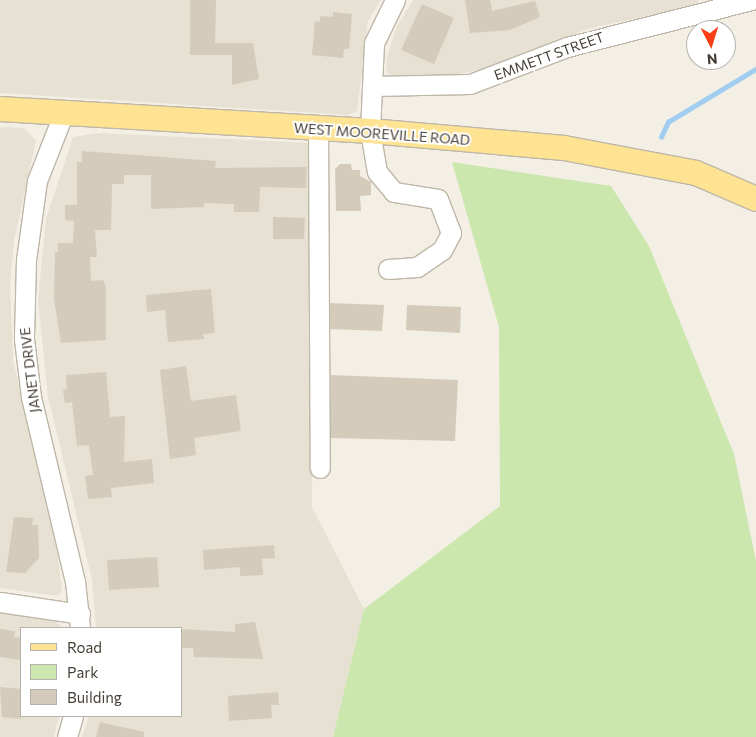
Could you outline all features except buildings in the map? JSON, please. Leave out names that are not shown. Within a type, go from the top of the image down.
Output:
[{"type":"main road","name":"WEST MOOREVILLE ROAD","points":[[0,109],[64,112],[194,124],[370,131],[564,148],[696,173],[756,199]]},
{"type":"street","points":[[388,269],[417,267],[442,250],[451,233],[438,199],[394,192],[377,172],[370,131],[374,43],[395,0]]},
{"type":"street","name":"EMMETT STREET","points":[[372,86],[470,84],[566,47],[752,0]]},
{"type":"street","name":"JANET DRIVE","points":[[64,112],[37,181],[26,260],[24,339],[31,397],[80,621]]},
{"type":"street","points":[[318,128],[320,468]]},
{"type":"street","points":[[0,602],[80,621]]},
{"type":"street","points":[[67,737],[73,717]]},
{"type":"shaded area","points":[[0,0],[381,0],[368,21],[357,111],[348,115],[0,93]]},
{"type":"shaded area","points":[[413,0],[698,0],[697,6],[590,28],[494,67],[449,76],[394,77],[386,71],[387,58],[396,28]]},
{"type":"shaded area","points":[[0,127],[24,128],[36,141],[14,241],[10,285],[13,360],[58,556],[62,591],[58,596],[0,588]]},
{"type":"shaded area","points":[[97,133],[313,143],[312,507],[364,609],[333,737],[82,737],[89,717],[182,717],[182,627],[96,627],[92,580],[48,396],[38,300],[46,219],[73,137]]},
{"type":"shaded area","points":[[0,613],[55,621],[61,627],[20,627],[20,717],[59,717],[54,737],[0,737]]},
{"type":"green space","points":[[452,162],[611,186],[649,246],[734,454],[756,561],[756,737],[333,737],[364,609],[500,506],[499,327]]},
{"type":"waterway","points":[[661,137],[668,122],[756,69]]}]
